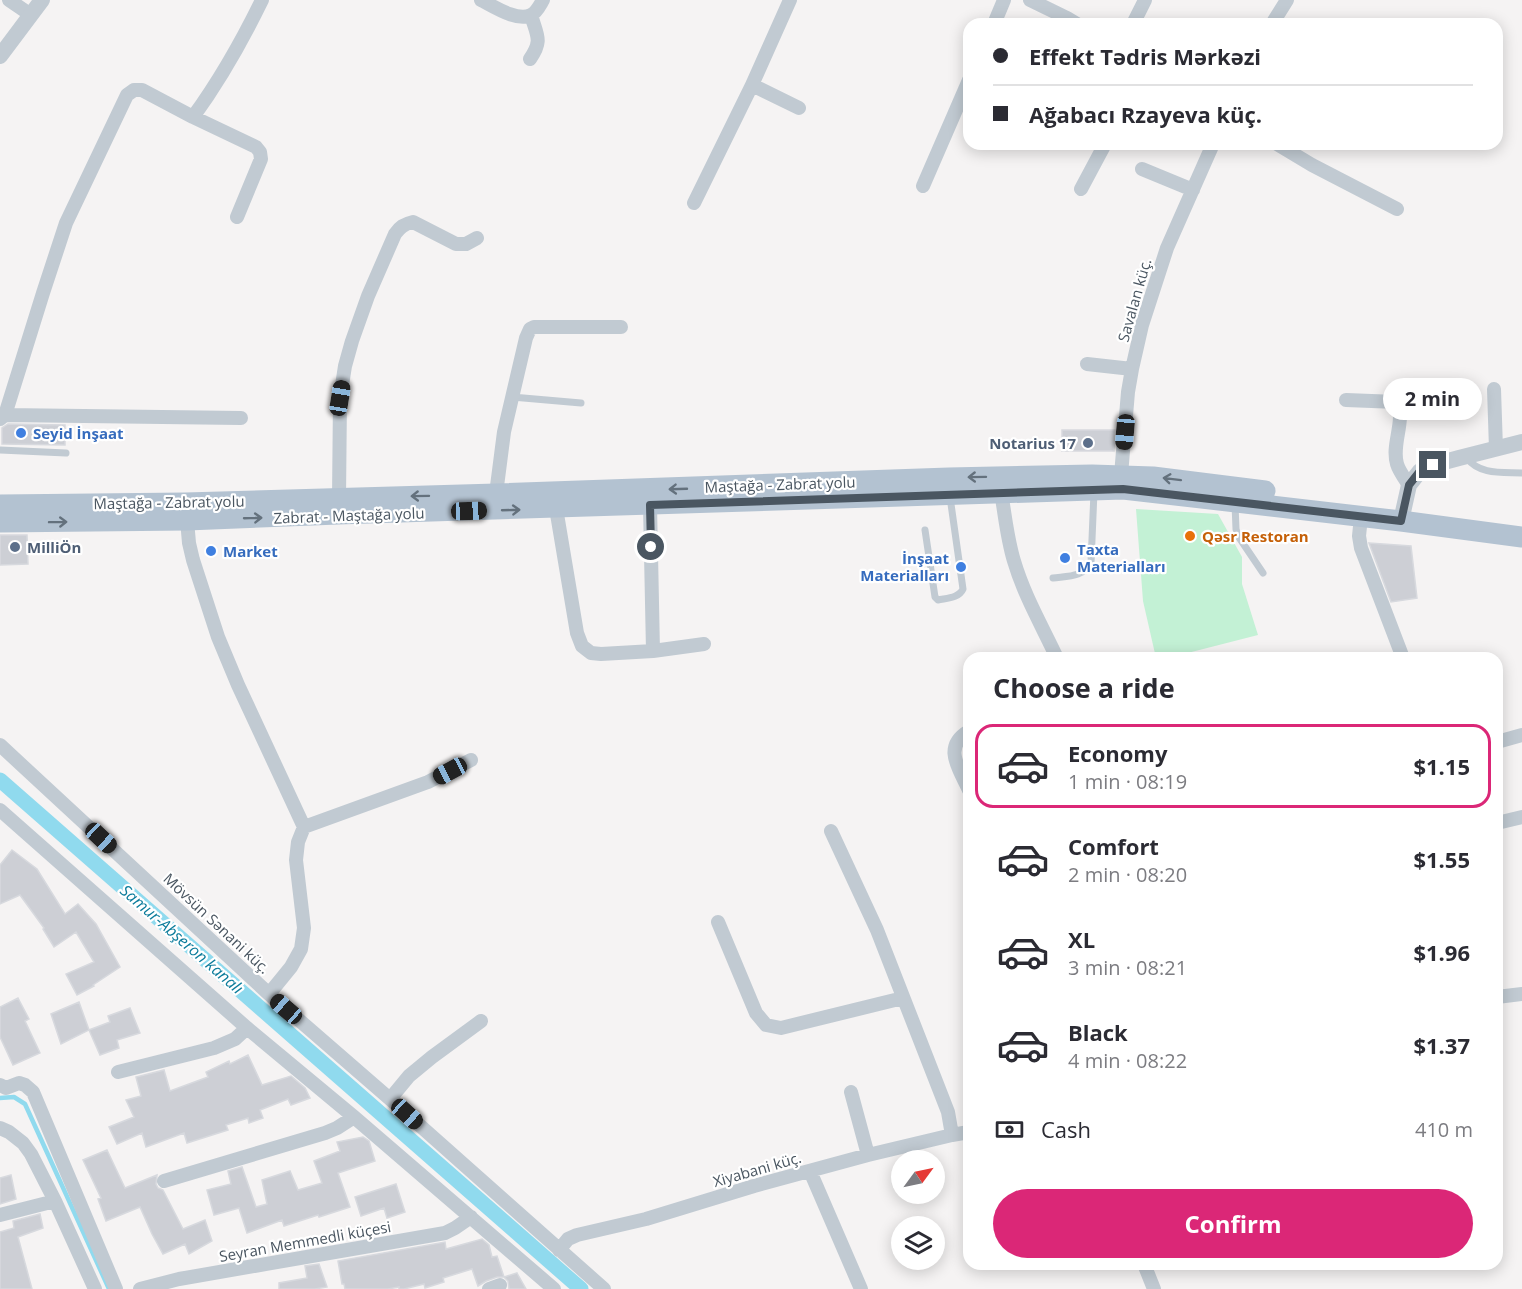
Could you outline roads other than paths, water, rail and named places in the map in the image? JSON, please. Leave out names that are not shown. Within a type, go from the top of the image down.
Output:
[{"type":"main road","name":"Maştağa - Zabrat yolu","points":[[0,505],[185,503],[949,478],[1121,475],[1153,477],[1402,514],[1522,523]]},
{"type":"main road","name":"Zabrat - Maştağa yolu","points":[[0,522],[187,520],[1123,489],[1360,517],[1402,514],[1522,537]]},
{"type":"street","points":[[9,0],[31,15]]},
{"type":"street","points":[[0,56],[42,0]]},
{"type":"street","points":[[194,117],[226,68],[262,0]]},
{"type":"street","points":[[481,0],[521,17],[531,15],[543,0]]},
{"type":"street","points":[[694,203],[752,85],[790,0]]},
{"type":"street","points":[[996,18],[1004,0]]},
{"type":"street","points":[[1030,0],[1067,18]]},
{"type":"street","points":[[1136,18],[1144,0]]},
{"type":"street","points":[[1276,18],[1287,0]]},
{"type":"street","points":[[530,59],[538,48],[539,42],[531,15]]},
{"type":"street","points":[[752,85],[799,108]]},
{"type":"street","points":[[237,217],[261,159],[256,147],[142,90],[134,90],[127,95],[66,223],[2,417],[241,418]]},
{"type":"street","points":[[923,186],[963,94]]},
{"type":"street","points":[[1081,189],[1102,150]]},
{"type":"street","name":"Savalan küç.","points":[[1121,475],[1132,369],[1142,325],[1161,265],[1210,150]]},
{"type":"street","points":[[1286,150],[1397,208]]},
{"type":"street","points":[[1142,169],[1192,190]]},
{"type":"street","points":[[339,498],[340,398],[345,366],[368,296],[395,234],[400,227],[413,222],[456,244],[466,244],[477,238]]},
{"type":"street","points":[[496,494],[512,397],[530,329],[534,327],[621,327]]},
{"type":"street","points":[[1087,364],[1132,369]]},
{"type":"street","points":[[1494,389],[1496,448]]},
{"type":"street","points":[[1346,400],[1397,402],[1401,409],[1397,465],[1409,485]]},
{"type":"street","points":[[1402,514],[1409,485],[1420,471],[1433,465],[1522,442]]},
{"type":"street","points":[[1001,492],[1008,540],[1014,562],[1054,652]]},
{"type":"street","points":[[650,505],[653,651]]},
{"type":"street","points":[[556,508],[582,646],[591,653],[601,654],[653,651],[704,644]]},
{"type":"street","points":[[1360,517],[1361,548],[1401,652]]},
{"type":"street","points":[[187,520],[193,560],[218,638],[304,827],[298,842],[296,860],[304,928],[301,949],[291,967],[269,994]]},
{"type":"street","points":[[963,735],[959,737],[954,747],[956,760],[963,776]]},
{"type":"street","points":[[1503,740],[1522,735]]},
{"type":"street","name":"Mövsün Sənani küç.","points":[[0,745],[269,994],[604,1289]]},
{"type":"street","points":[[304,827],[428,782],[471,760]]},
{"type":"street","points":[[0,810],[248,1028],[554,1289]]},
{"type":"street","points":[[1503,822],[1522,817]]},
{"type":"street","points":[[831,831],[877,930],[948,1112],[952,1135]]},
{"type":"street","points":[[718,922],[756,1013],[766,1025],[781,1028],[903,998]]},
{"type":"street","points":[[1503,996],[1522,994]]},
{"type":"street","points":[[390,1099],[409,1076],[481,1021]]},
{"type":"street","points":[[118,1072],[214,1048],[235,1039],[248,1028]]},
{"type":"street","points":[[0,1085],[6,1088],[20,1083],[33,1092],[116,1289]]},
{"type":"street","points":[[851,1092],[868,1155]]},
{"type":"street","points":[[164,1182],[325,1133],[354,1118]]},
{"type":"street","points":[[0,1128],[23,1143],[31,1154],[94,1289]]},
{"type":"street","name":"Xiyabani küç.","points":[[559,1250],[568,1239],[577,1235],[646,1219],[868,1155],[963,1133]]},
{"type":"street","points":[[810,1171],[861,1289]]},
{"type":"street","points":[[0,1215],[54,1201]]},
{"type":"street","name":"Seyran Memmedli küçesi","points":[[140,1289],[179,1280],[445,1233],[471,1217]]},
{"type":"street","points":[[1146,1270],[1154,1289]]},
{"type":"lane","points":[[512,397],[581,403]]},
{"type":"lane","points":[[0,450],[66,453]]},
{"type":"lane","points":[[1465,456],[1472,465],[1481,469],[1522,473]]},
{"type":"lane","points":[[1053,578],[1080,574],[1088,570],[1091,563],[1094,490]]},
{"type":"lane","points":[[925,530],[935,597],[938,600],[961,593],[963,589],[949,495]]},
{"type":"lane","points":[[1235,502],[1238,536],[1263,573]]},
{"type":"waterway","name":"Samur-Abşeron kanalı","points":[[0,780],[581,1289]]},
{"type":"waterway","points":[[0,1098],[14,1097],[25,1104],[109,1289]]},
{"type":"place","name":"Seyid İnşaat","points":[[21,433]]},
{"type":"place","name":"Notarius 17","points":[[1088,443]]},
{"type":"place","name":"Qəsr Restoran","points":[[1190,536]]},
{"type":"place","name":"MilliÖn","points":[[15,547]]},
{"type":"place","name":"Market","points":[[211,551]]},
{"type":"place","name":"Taxta Materialları","points":[[1065,558]]},
{"type":"place","name":"İnşaat Materialları","points":[[961,567]]}]
